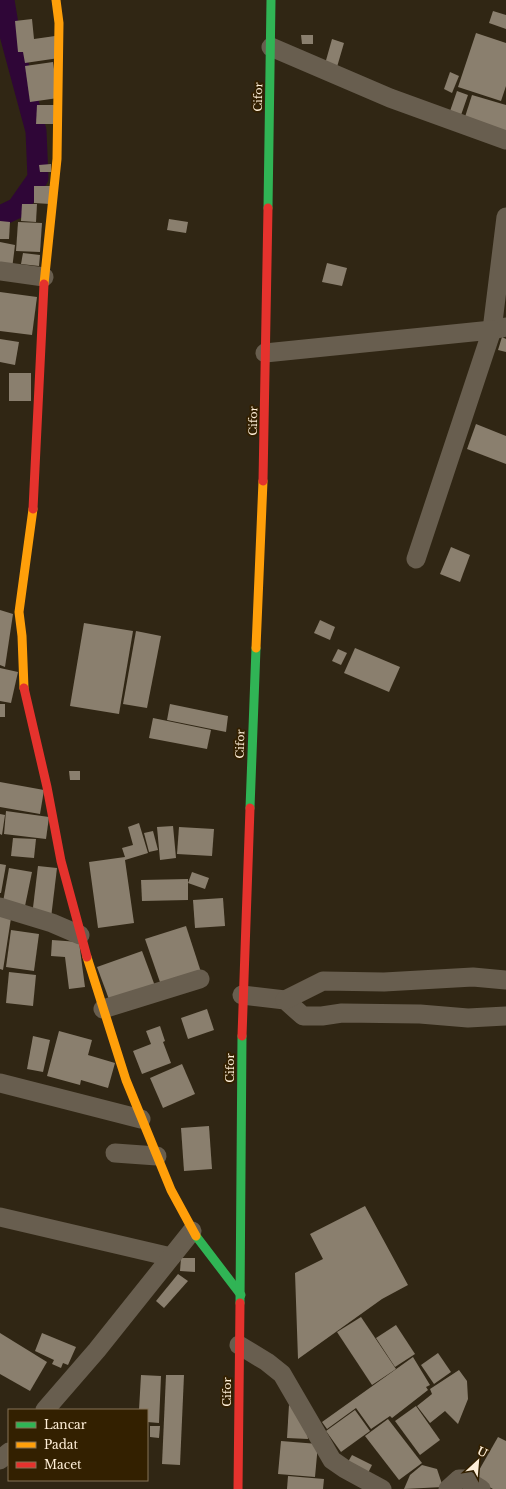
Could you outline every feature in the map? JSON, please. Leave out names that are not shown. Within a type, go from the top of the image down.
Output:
[{"type":"street","points":[[56,0],[59,23],[60,57],[57,159],[44,277],[33,514],[20,594],[19,612],[22,636],[24,691],[47,787],[61,861],[80,936],[102,1009],[141,1119],[158,1156],[171,1190],[192,1231],[241,1295]]},
{"type":"street","name":"Cifor","points":[[238,1489],[239,1345],[241,1295],[242,995],[265,422],[271,48],[270,0]]},
{"type":"street","points":[[271,48],[390,98],[506,140]]},
{"type":"street","points":[[416,559],[499,328],[506,217]]},
{"type":"street","points":[[0,271],[44,277]]},
{"type":"street","points":[[265,353],[499,328]]},
{"type":"street","points":[[0,907],[52,923],[80,936]]},
{"type":"street","points":[[242,995],[285,1000],[323,981],[384,982],[473,977],[506,980]]},
{"type":"street","points":[[102,1009],[200,978]]},
{"type":"street","points":[[285,1000],[303,1016],[342,1013],[420,1014],[468,1018],[506,1016]]},
{"type":"street","points":[[0,1083],[141,1119]]},
{"type":"street","points":[[115,1154],[158,1156]]},
{"type":"street","points":[[0,1217],[171,1257]]},
{"type":"street","points":[[46,1409],[97,1350],[192,1231]]},
{"type":"street","points":[[239,1345],[267,1362],[282,1374],[332,1460],[344,1469],[382,1489]]},
{"type":"street","points":[[0,1460],[8,1453]]},
{"type":"street","points":[[448,1489],[460,1479],[465,1479],[481,1489]]},
{"type":"building","points":[[493,11],[506,15],[506,29],[489,23]]},
{"type":"building","points":[[32,19],[34,39],[55,36],[59,58],[25,63],[23,52],[18,52],[15,21]]},
{"type":"building","points":[[476,33],[506,43],[506,86],[501,101],[458,87]]},
{"type":"building","points":[[301,35],[313,35],[313,44],[302,44]]},
{"type":"building","points":[[332,39],[344,43],[337,67],[325,64]]},
{"type":"building","points":[[53,62],[58,98],[30,102],[25,66]]},
{"type":"building","points":[[450,72],[459,76],[452,93],[444,89]]},
{"type":"building","points":[[457,91],[468,95],[460,118],[449,114]]},
{"type":"building","points":[[472,95],[506,105],[506,134],[464,120]]},
{"type":"building","points":[[37,105],[57,105],[57,124],[36,124]]},
{"type":"building","points":[[51,164],[51,172],[40,172],[39,165]]},
{"type":"building","points":[[34,186],[51,186],[50,204],[34,203]]},
{"type":"building","points":[[22,204],[37,204],[36,222],[21,221]]},
{"type":"building","points":[[169,219],[188,222],[186,233],[167,230]]},
{"type":"building","points":[[0,221],[10,222],[9,239],[0,239]]},
{"type":"building","points":[[18,222],[42,223],[40,252],[16,251]]},
{"type":"building","points":[[0,242],[15,245],[12,269],[0,268]]},
{"type":"building","points":[[23,253],[40,255],[39,266],[21,264]]},
{"type":"building","points":[[327,263],[347,268],[342,286],[322,282]]},
{"type":"building","points":[[0,292],[37,297],[32,335],[0,331]]},
{"type":"building","points":[[502,337],[506,339],[506,352],[498,350]]},
{"type":"building","points":[[0,339],[19,342],[15,365],[0,362]]},
{"type":"building","points":[[9,373],[31,373],[31,401],[9,401]]},
{"type":"building","points":[[476,424],[506,436],[506,464],[467,449]]},
{"type":"building","points":[[451,547],[470,555],[460,582],[440,574]]},
{"type":"building","points":[[0,610],[13,614],[5,667],[0,665]]},
{"type":"building","points":[[320,620],[335,627],[330,640],[314,633]]},
{"type":"building","points":[[84,623],[133,631],[119,714],[70,706]]},
{"type":"building","points":[[136,631],[161,636],[147,708],[123,704]]},
{"type":"building","points":[[355,648],[400,667],[389,692],[344,673]]},
{"type":"building","points":[[338,649],[347,653],[341,665],[332,661]]},
{"type":"building","points":[[0,668],[18,672],[11,703],[0,701]]},
{"type":"building","points":[[0,704],[5,704],[5,717],[0,717]]},
{"type":"building","points":[[170,704],[228,716],[226,732],[167,720]]},
{"type":"building","points":[[153,718],[211,730],[207,749],[149,738]]},
{"type":"building","points":[[69,771],[80,771],[80,780],[70,780]]},
{"type":"building","points":[[0,782],[44,790],[40,814],[0,807]]},
{"type":"building","points":[[6,811],[49,817],[46,839],[4,834]]},
{"type":"building","points":[[0,814],[5,815],[2,835],[0,834]]},
{"type":"building","points":[[139,823],[148,853],[125,860],[134,923],[98,928],[89,862],[125,857],[122,848],[133,845],[128,827]]},
{"type":"building","points":[[173,826],[176,858],[160,860],[157,827]]},
{"type":"building","points":[[179,827],[214,829],[212,856],[177,854]]},
{"type":"building","points":[[153,831],[158,850],[149,852],[144,833]]},
{"type":"building","points":[[13,838],[36,839],[34,858],[11,856]]},
{"type":"building","points":[[0,864],[6,865],[1,893],[0,893]]},
{"type":"building","points":[[38,866],[57,868],[51,918],[32,916]]},
{"type":"building","points":[[9,868],[32,872],[25,906],[3,902]]},
{"type":"building","points":[[192,872],[209,878],[205,889],[188,883]]},
{"type":"building","points":[[188,879],[188,900],[142,901],[141,880]]},
{"type":"building","points":[[223,898],[225,926],[195,928],[193,900]]},
{"type":"building","points":[[0,916],[11,918],[3,970],[0,969]]},
{"type":"building","points":[[186,926],[201,972],[161,985],[145,939]]},
{"type":"building","points":[[11,930],[39,934],[34,971],[6,967]]},
{"type":"building","points":[[52,940],[79,942],[85,987],[69,989],[65,957],[51,956]]},
{"type":"building","points":[[142,951],[155,986],[110,1002],[97,967]]},
{"type":"building","points":[[9,972],[36,975],[33,1006],[6,1003]]},
{"type":"building","points":[[207,1009],[214,1030],[188,1039],[181,1018]]},
{"type":"building","points":[[160,1026],[165,1041],[163,1042],[171,1063],[142,1074],[133,1051],[151,1044],[146,1031]]},
{"type":"building","points":[[59,1031],[92,1040],[88,1055],[115,1063],[108,1088],[81,1080],[80,1085],[47,1076]]},
{"type":"building","points":[[33,1036],[50,1040],[43,1072],[27,1069]]},
{"type":"building","points":[[182,1064],[195,1094],[163,1108],[150,1078]]},
{"type":"building","points":[[209,1126],[212,1169],[184,1171],[181,1128]]},
{"type":"building","points":[[365,1206],[408,1285],[382,1299],[298,1359],[295,1273],[323,1259],[310,1234]]},
{"type":"building","points":[[181,1258],[195,1258],[195,1272],[180,1271]]},
{"type":"building","points":[[178,1274],[188,1281],[164,1308],[156,1301]]},
{"type":"building","points":[[361,1317],[396,1369],[372,1385],[337,1332]]},
{"type":"building","points":[[396,1325],[415,1354],[395,1367],[376,1338]]},
{"type":"building","points":[[0,1333],[47,1362],[30,1391],[0,1374]]},
{"type":"building","points":[[42,1333],[76,1347],[68,1365],[63,1363],[61,1368],[52,1364],[54,1360],[35,1351]]},
{"type":"building","points":[[438,1353],[451,1372],[434,1384],[421,1365]]},
{"type":"building","points":[[413,1357],[430,1385],[426,1387],[428,1390],[392,1418],[390,1416],[371,1429],[356,1408],[327,1429],[322,1422]]},
{"type":"building","points":[[459,1370],[467,1381],[468,1399],[458,1424],[445,1411],[430,1423],[417,1406],[432,1394],[430,1389]]},
{"type":"building","points":[[141,1375],[161,1376],[159,1423],[148,1422],[148,1409],[139,1409]]},
{"type":"building","points":[[166,1375],[184,1375],[180,1465],[162,1464]]},
{"type":"building","points":[[289,1405],[302,1413],[306,1422],[308,1439],[287,1438]]},
{"type":"building","points":[[416,1406],[440,1440],[420,1455],[395,1421]]},
{"type":"building","points":[[355,1410],[370,1431],[341,1452],[326,1431]]},
{"type":"building","points":[[388,1419],[422,1463],[399,1480],[365,1436]]},
{"type":"building","points":[[150,1426],[160,1426],[159,1438],[150,1437]]},
{"type":"building","points":[[498,1437],[506,1441],[506,1489],[493,1489],[474,1479]]},
{"type":"building","points":[[281,1441],[318,1444],[315,1477],[278,1474]]},
{"type":"building","points":[[352,1455],[372,1465],[366,1477],[345,1467]]},
{"type":"building","points":[[422,1465],[437,1469],[443,1487],[404,1489],[410,1475]]},
{"type":"building","points":[[288,1476],[324,1479],[323,1489],[287,1489]]},
{"type":"waterway","points":[[0,216],[17,208],[38,178],[36,131],[9,31],[4,0]]},
{"type":"traffic: fast","points":[[268,208],[271,0]]},
{"type":"traffic: fast","points":[[250,808],[256,648]]},
{"type":"traffic: fast","points":[[240,1303],[242,1036]]},
{"type":"traffic: fast","points":[[196,1236],[241,1295]]},
{"type":"traffic: slow","points":[[44,284],[57,159],[59,23],[56,0]]},
{"type":"traffic: slow","points":[[256,648],[263,481]]},
{"type":"traffic: slow","points":[[24,688],[22,636],[19,612],[33,509]]},
{"type":"traffic: slow","points":[[87,957],[126,1080],[171,1190],[196,1236]]},
{"type":"traffic: jam","points":[[263,481],[268,208]]},
{"type":"traffic: jam","points":[[33,509],[44,284]]},
{"type":"traffic: jam","points":[[24,688],[47,787],[61,861],[87,957]]},
{"type":"traffic: jam","points":[[242,1036],[250,808]]},
{"type":"traffic: jam","points":[[238,1489],[240,1303]]}]
